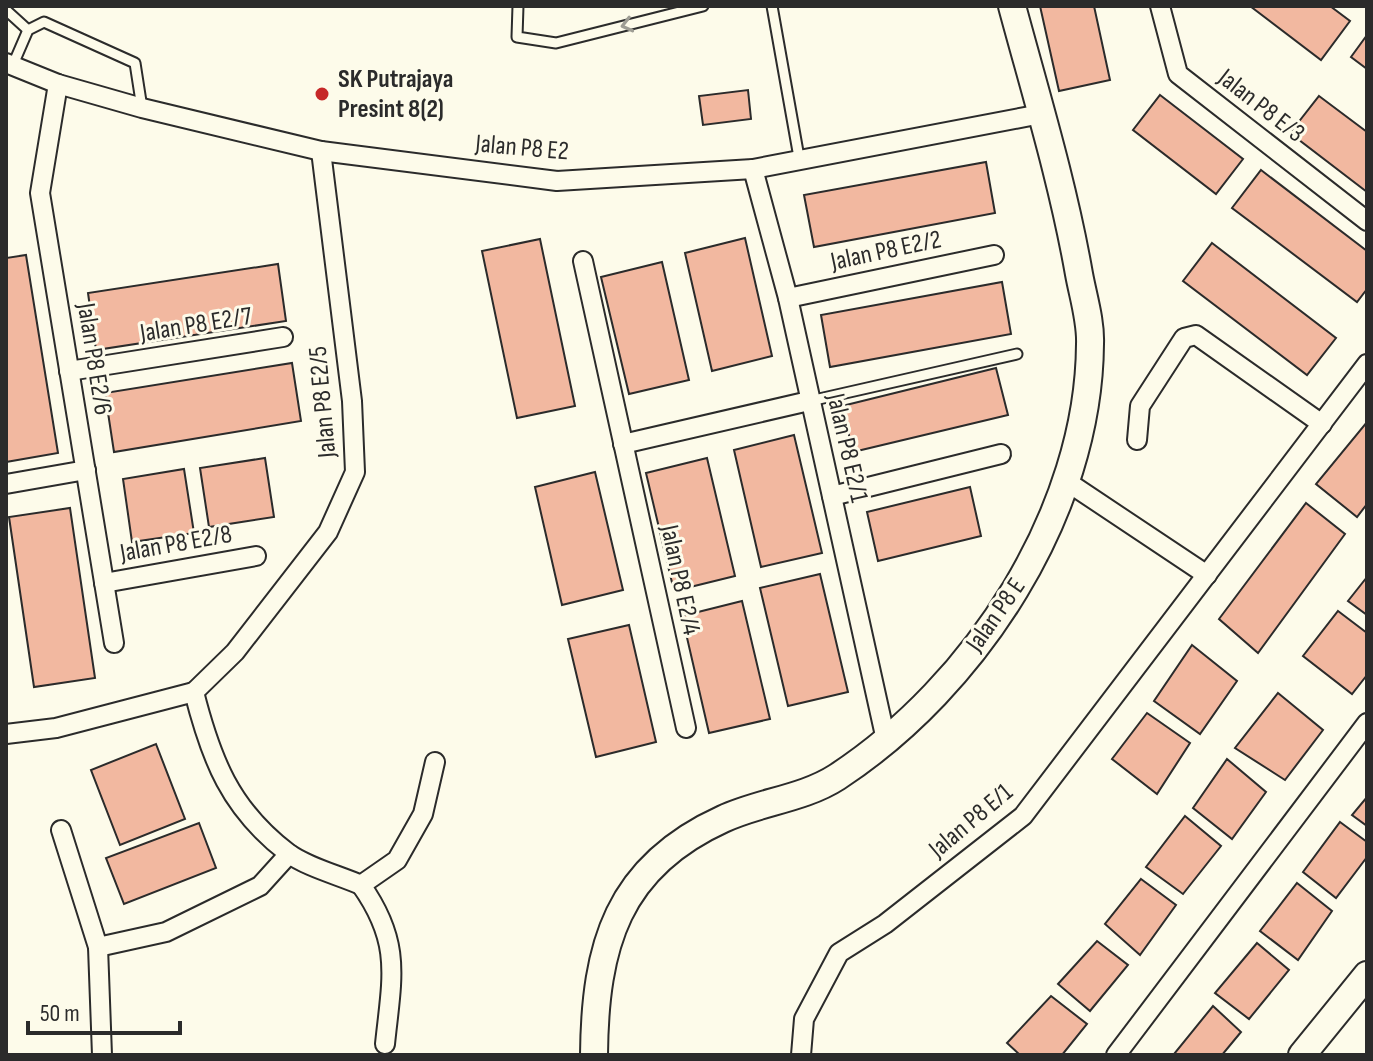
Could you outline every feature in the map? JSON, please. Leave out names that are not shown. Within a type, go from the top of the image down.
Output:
[{"type":"street","name":"Jalan P8 E","points":[[594,1055],[594,1008],[605,955],[620,908],[640,877],[673,847],[724,818],[835,778],[886,740],[947,681],[988,631],[1031,563],[1066,481],[1079,433],[1091,341],[1073,239],[1012,6]]},
{"type":"street","name":"Jalan P8 E/3","points":[[1160,6],[1178,74],[1367,221]]},
{"type":"street","name":"Jalan P8 E2","points":[[9,65],[58,84],[142,108],[321,151],[557,181],[753,169],[800,163],[1041,114]]},
{"type":"street","name":"Jalan P8 E2/6","points":[[58,84],[40,193],[114,643]]},
{"type":"street","name":"Jalan P8 E2/5","points":[[194,692],[235,652],[328,532],[355,472],[352,401],[321,151]]},
{"type":"street","name":"Jalan P8 E2/1","points":[[753,169],[788,298],[886,740]]},
{"type":"street","name":"Jalan P8 E2/2","points":[[788,298],[994,255]]},
{"type":"street","name":"Jalan P8 E2/4","points":[[583,261],[686,728]]},
{"type":"street","points":[[1137,440],[1140,406],[1184,338],[1196,335],[1322,424]]},
{"type":"street","name":"Jalan P8 E2/7","points":[[69,371],[283,337]]},
{"type":"street","name":"Jalan P8 E/1","points":[[801,1055],[804,1019],[839,953],[885,924],[1023,816],[1367,364]]},
{"type":"street","points":[[623,444],[809,401]]},
{"type":"street","points":[[832,496],[1001,454]]},
{"type":"street","points":[[6,484],[86,470]]},
{"type":"street","points":[[1066,481],[1207,575]]},
{"type":"street","name":"Jalan P8 E2/8","points":[[104,583],[256,556]]},
{"type":"street","points":[[6,734],[56,728],[194,692],[209,749],[238,805],[289,854],[361,885],[382,915],[393,963],[385,1044]]},
{"type":"street","points":[[1116,1055],[1367,723]]},
{"type":"street","points":[[361,885],[397,860],[423,814],[435,762]]},
{"type":"street","points":[[61,830],[98,947],[102,1055]]},
{"type":"street","points":[[98,947],[166,932],[260,886],[289,854]]},
{"type":"street","points":[[1302,1055],[1367,975]]},
{"type":"lane","points":[[518,6],[517,37],[556,43],[703,6]]},
{"type":"lane","points":[[772,6],[800,163]]},
{"type":"lane","points":[[6,10],[28,30]]},
{"type":"lane","points":[[9,65],[28,30],[44,22],[135,63],[142,108]]},
{"type":"lane","points":[[809,401],[1017,354]]},
{"type":"building","points":[[1040,6],[1094,6],[1110,80],[1059,91]]},
{"type":"building","points":[[1250,6],[1330,6],[1350,21],[1321,60]]},
{"type":"building","points":[[1367,35],[1367,69],[1351,57]]},
{"type":"building","points":[[748,90],[751,119],[703,125],[699,96]]},
{"type":"building","points":[[1160,95],[1243,159],[1216,194],[1133,130]]},
{"type":"building","points":[[1319,96],[1367,132],[1367,192],[1290,133]]},
{"type":"building","points":[[986,162],[995,213],[814,247],[804,195]]},
{"type":"building","points":[[1261,170],[1367,251],[1367,289],[1357,302],[1232,208]]},
{"type":"building","points":[[745,238],[772,356],[712,371],[685,253]]},
{"type":"building","points":[[540,239],[575,406],[517,418],[482,251]]},
{"type":"building","points":[[1212,243],[1336,338],[1307,375],[1183,281]]},
{"type":"building","points":[[26,255],[58,453],[6,462],[6,258]]},
{"type":"building","points":[[662,262],[689,380],[629,394],[601,277]]},
{"type":"building","points":[[278,264],[286,321],[96,350],[88,293]]},
{"type":"building","points":[[1002,282],[1011,334],[830,367],[821,315]]},
{"type":"building","points":[[292,363],[301,421],[114,452],[105,393]]},
{"type":"building","points":[[996,368],[1008,415],[853,452],[842,406]]},
{"type":"building","points":[[1367,422],[1367,504],[1357,517],[1316,484]]},
{"type":"building","points":[[794,435],[822,553],[761,567],[734,450]]},
{"type":"building","points":[[265,458],[274,517],[209,527],[200,468]]},
{"type":"building","points":[[707,458],[735,576],[674,591],[646,473]]},
{"type":"building","points":[[184,469],[194,533],[132,542],[123,479]]},
{"type":"building","points":[[595,472],[623,590],[562,605],[535,487]]},
{"type":"building","points":[[970,487],[981,536],[878,561],[867,512]]},
{"type":"building","points":[[1306,503],[1345,534],[1258,653],[1219,619]]},
{"type":"building","points":[[70,508],[95,678],[34,687],[9,517]]},
{"type":"building","points":[[820,574],[848,692],[788,706],[760,588]]},
{"type":"building","points":[[1367,577],[1367,615],[1348,601]]},
{"type":"building","points":[[742,601],[770,719],[709,733],[682,616]]},
{"type":"building","points":[[1338,611],[1367,633],[1367,675],[1352,694],[1303,656]]},
{"type":"building","points":[[629,625],[656,742],[596,757],[568,639]]},
{"type":"building","points":[[1192,645],[1237,681],[1200,734],[1154,701]]},
{"type":"building","points":[[1278,693],[1323,730],[1285,780],[1235,748]]},
{"type":"building","points":[[1147,713],[1190,743],[1157,794],[1112,759]]},
{"type":"building","points":[[156,744],[185,819],[120,845],[91,770]]},
{"type":"building","points":[[1227,759],[1266,792],[1232,839],[1193,808]]},
{"type":"building","points":[[1367,797],[1367,826],[1352,815]]},
{"type":"building","points":[[1185,816],[1221,846],[1183,894],[1146,867]]},
{"type":"building","points":[[1340,822],[1367,842],[1367,857],[1336,898],[1303,872]]},
{"type":"building","points":[[199,823],[216,868],[124,904],[106,858]]},
{"type":"building","points":[[1141,879],[1176,905],[1140,955],[1105,924]]},
{"type":"building","points":[[1297,883],[1332,911],[1298,960],[1260,931]]},
{"type":"building","points":[[1097,941],[1128,965],[1090,1011],[1058,984]]},
{"type":"building","points":[[1257,943],[1289,970],[1249,1019],[1215,993]]},
{"type":"building","points":[[1051,996],[1087,1024],[1062,1055],[1020,1055],[1007,1043]]},
{"type":"building","points":[[1213,1006],[1241,1032],[1222,1055],[1174,1054]]},
{"type":"place","name":"SK Putrajaya Presint 8(2)","points":[[322,94]]}]
